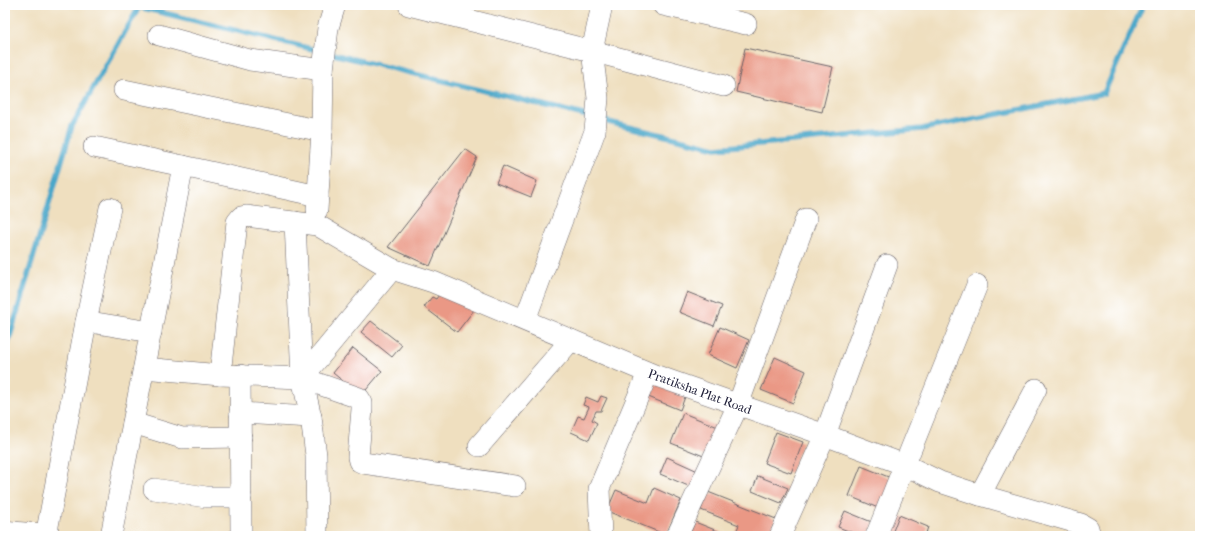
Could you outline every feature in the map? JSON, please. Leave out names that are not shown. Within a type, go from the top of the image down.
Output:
[{"type":"street","points":[[241,531],[240,413],[230,375],[237,222],[241,217],[246,216],[317,225],[324,64],[328,28],[335,5]]},
{"type":"street","points":[[408,5],[724,86]]},
{"type":"street","points":[[525,320],[595,131],[598,98],[592,51],[602,5]]},
{"type":"street","points":[[663,5],[746,24]]},
{"type":"street","points":[[159,35],[250,60],[324,64]]},
{"type":"street","points":[[124,90],[322,131]]},
{"type":"street","points":[[94,147],[318,196]]},
{"type":"street","points":[[111,536],[183,166]]},
{"type":"street","points":[[5,531],[44,533],[47,531],[86,322],[110,208]]},
{"type":"street","points":[[678,536],[738,405],[806,219]]},
{"type":"street","points":[[295,222],[302,378],[311,418],[316,455],[317,536]]},
{"type":"street","name":"Pratiksha Plat Road","points":[[317,225],[392,269],[433,282],[648,373],[825,435],[905,465],[940,482],[1081,524],[1088,528],[1090,536]]},
{"type":"street","points":[[780,536],[825,435],[887,265]]},
{"type":"street","points":[[302,378],[392,269]]},
{"type":"street","points":[[876,536],[978,285]]},
{"type":"street","points":[[86,322],[151,332]]},
{"type":"street","points":[[479,446],[571,340]]},
{"type":"street","points":[[144,368],[230,375],[302,378],[358,398],[362,404],[358,461],[515,486]]},
{"type":"street","points":[[601,536],[599,489],[648,373]]},
{"type":"street","points":[[980,495],[1036,388]]},
{"type":"street","points":[[240,413],[311,418]]},
{"type":"street","points":[[133,423],[182,438],[241,437]]},
{"type":"street","points":[[154,489],[206,498],[241,498]]},
{"type":"building","points":[[745,48],[833,67],[822,112],[736,92]]},
{"type":"building","points":[[465,149],[477,157],[430,266],[388,247]]},
{"type":"building","points":[[503,166],[537,181],[531,197],[496,183]]},
{"type":"building","points":[[441,292],[474,310],[457,332],[424,307],[432,297],[436,299]]},
{"type":"building","points":[[687,292],[722,306],[714,326],[679,312]]},
{"type":"building","points":[[371,321],[402,345],[392,357],[361,332]]},
{"type":"building","points":[[720,327],[749,340],[737,368],[708,355]]},
{"type":"building","points":[[353,348],[382,371],[361,396],[333,373]]},
{"type":"building","points":[[775,357],[806,371],[793,403],[761,390]]},
{"type":"building","points":[[654,375],[688,389],[680,410],[646,396]]},
{"type":"building","points":[[601,396],[607,398],[601,411],[596,411],[592,420],[597,423],[589,440],[571,432],[578,416],[584,418],[589,407],[583,405],[586,397],[598,402]]},
{"type":"building","points":[[683,413],[718,427],[706,457],[671,443]]},
{"type":"building","points":[[776,432],[803,442],[791,473],[764,463]]},
{"type":"building","points":[[667,457],[700,472],[693,488],[660,474]]},
{"type":"building","points":[[861,466],[896,480],[883,510],[849,496]]},
{"type":"building","points":[[758,476],[788,488],[781,503],[752,491]]},
{"type":"building","points":[[654,488],[681,500],[666,535],[607,511],[616,490],[648,503]]},
{"type":"building","points":[[708,492],[776,519],[769,536],[734,536],[739,525],[701,510]]},
{"type":"building","points":[[845,511],[874,523],[868,536],[861,536],[838,527]]},
{"type":"building","points":[[899,515],[928,527],[925,536],[906,536],[893,531]]},
{"type":"building","points":[[695,522],[730,536],[689,536]]},
{"type":"waterway","points":[[600,120],[716,148],[922,129],[1104,93],[1143,5]]},
{"type":"waterway","points":[[5,353],[72,126],[139,7],[592,117]]}]
